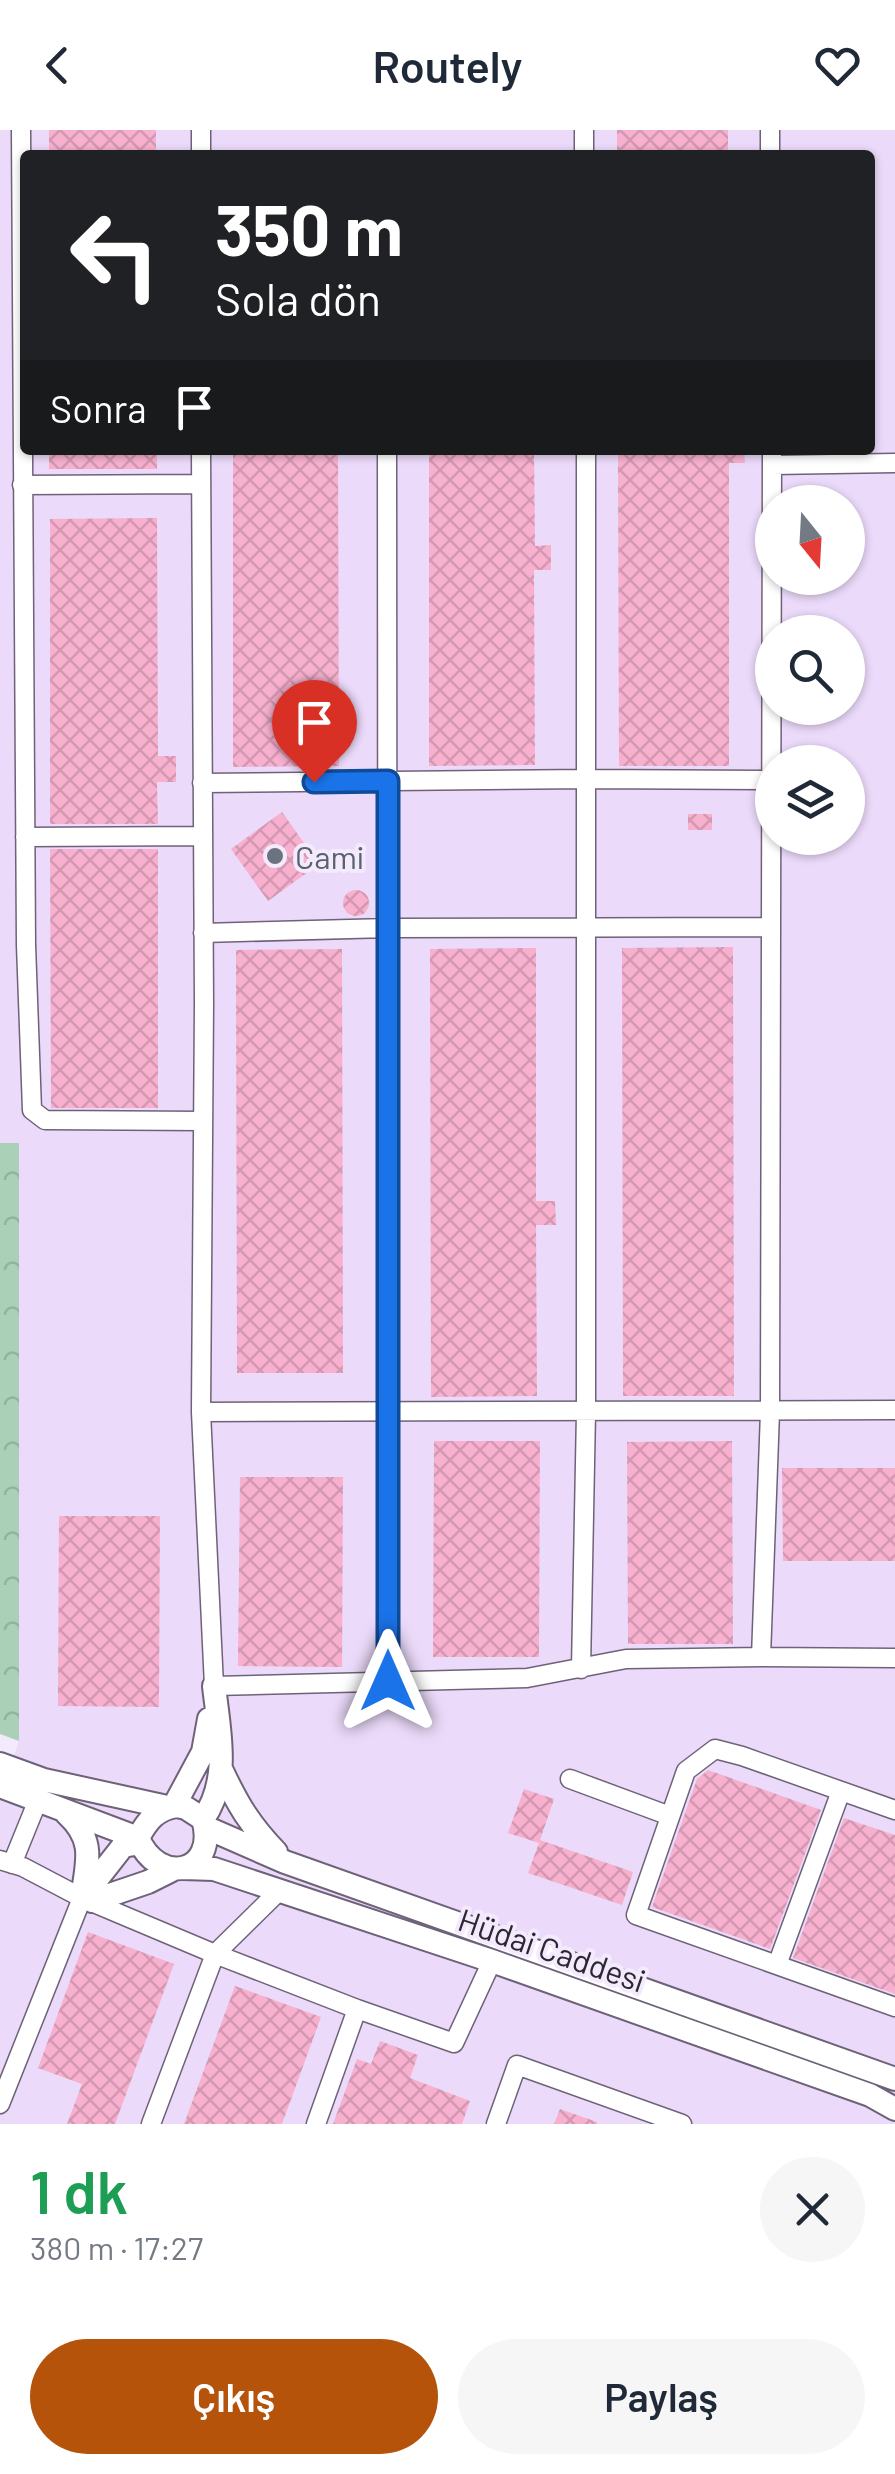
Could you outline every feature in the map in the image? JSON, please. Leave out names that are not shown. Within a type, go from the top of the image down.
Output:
[{"type":"street","points":[[22,455],[26,946],[32,1110],[44,1120],[203,1121]]},
{"type":"street","points":[[201,455],[201,1412],[214,1686],[222,1771],[239,1808],[286,1862]]},
{"type":"street","points":[[388,455],[388,1681]]},
{"type":"street","points":[[581,1669],[586,1412],[586,455]]},
{"type":"street","points":[[771,745],[772,458],[895,463]]},
{"type":"street","points":[[22,485],[201,484]]},
{"type":"street","points":[[202,784],[755,780]]},
{"type":"street","points":[[25,837],[202,836]]},
{"type":"street","points":[[761,1657],[770,1412],[771,855]]},
{"type":"street","points":[[203,933],[388,928],[771,927]]},
{"type":"street","points":[[201,1412],[895,1410]]},
{"type":"street","points":[[214,1686],[527,1678],[626,1659],[895,1658]]},
{"type":"street","points":[[0,2104],[87,1899],[123,1846],[139,1841],[150,1819],[170,1807],[204,1752],[214,1686]]},
{"type":"street","points":[[895,1810],[716,1750],[686,1771],[636,1916],[895,2006]]},
{"type":"street","points":[[0,1764],[44,1780],[186,1808],[204,1823]]},
{"type":"street","points":[[87,1899],[192,1865],[204,1852],[204,1823],[222,1771]]},
{"type":"street","points":[[570,1780],[670,1816]]},
{"type":"street","points":[[0,1786],[139,1841],[149,1858],[178,1869]]},
{"type":"street","points":[[777,1965],[841,1791]]},
{"type":"street","points":[[38,1800],[6,1862],[215,1954],[357,2010],[454,2043],[492,1961]]},
{"type":"street","points":[[61,1809],[83,1829],[88,1854],[87,1899]]},
{"type":"street","name":"Hüdai Caddesi","points":[[204,1823],[286,1862],[895,2079]]},
{"type":"street","name":"Hüdai Caddesi","points":[[178,1869],[214,1869],[492,1961],[870,2095],[895,2109]]},
{"type":"street","points":[[151,2124],[215,1954],[279,1891]]},
{"type":"street","points":[[316,2124],[357,2010]]},
{"type":"street","points":[[496,2124],[517,2065],[682,2124]]},
{"type":"shaded area","points":[[0,130],[895,130],[895,2124],[0,2124],[0,1795],[19,1741],[19,1144],[0,1143]]},
{"type":"green space","points":[[0,1143],[19,1143],[19,1741],[0,1734]]},
{"type":"building","points":[[49,130],[156,130],[156,150],[49,150]]},
{"type":"building","points":[[617,130],[728,130],[728,150],[617,150]]},
{"type":"building","points":[[49,455],[157,455],[157,469],[49,469]]},
{"type":"building","points":[[233,455],[338,455],[339,766],[233,767]]},
{"type":"building","points":[[429,455],[534,455],[535,546],[551,545],[551,570],[534,570],[535,765],[429,766]]},
{"type":"building","points":[[618,455],[744,455],[745,463],[729,463],[729,766],[619,766]]},
{"type":"building","points":[[157,518],[158,756],[176,756],[176,782],[157,782],[158,824],[50,824],[50,519]]},
{"type":"building","name":"Cami","points":[[282,812],[319,864],[268,901],[231,849]]},
{"type":"building","points":[[688,814],[712,814],[712,830],[688,830]]},
{"type":"building","points":[[50,849],[158,849],[158,1108],[51,1108]]},
{"type":"building","points":[[356,890],[365,894],[369,903],[365,912],[356,916],[347,912],[343,903],[347,894]]},
{"type":"building","points":[[733,947],[734,1396],[623,1396],[622,948]]},
{"type":"building","points":[[536,948],[536,1201],[555,1201],[556,1225],[536,1225],[537,1396],[431,1397],[430,949]]},
{"type":"building","points":[[342,949],[343,1373],[237,1373],[236,950]]},
{"type":"building","points":[[434,1441],[540,1441],[539,1657],[433,1657]]},
{"type":"building","points":[[732,1441],[733,1644],[628,1644],[627,1442]]},
{"type":"building","points":[[782,1468],[895,1468],[895,1561],[783,1561]]},
{"type":"building","points":[[240,1477],[343,1477],[342,1667],[238,1666]]},
{"type":"building","points":[[59,1516],[160,1516],[159,1707],[58,1706]]},
{"type":"building","points":[[708,1770],[821,1810],[770,1949],[652,1907],[697,1779]]},
{"type":"building","points":[[524,1789],[554,1799],[540,1840],[633,1872],[622,1905],[528,1873],[539,1843],[508,1833]]},
{"type":"building","points":[[844,1818],[895,1835],[895,1994],[793,1958]]},
{"type":"building","points":[[88,1932],[174,1964],[115,2124],[67,2124],[82,2084],[38,2068]]},
{"type":"building","points":[[235,1986],[321,2017],[282,2124],[184,2124]]},
{"type":"building","points":[[380,2041],[418,2055],[410,2078],[470,2101],[462,2124],[333,2124],[357,2059],[371,2064]]},
{"type":"building","points":[[560,2109],[597,2122],[597,2124],[554,2124]]},
{"type":"place","name":"Cami","points":[[275,856]]},
{"type":"route","points":[[314,782],[388,781],[388,1681]]}]
